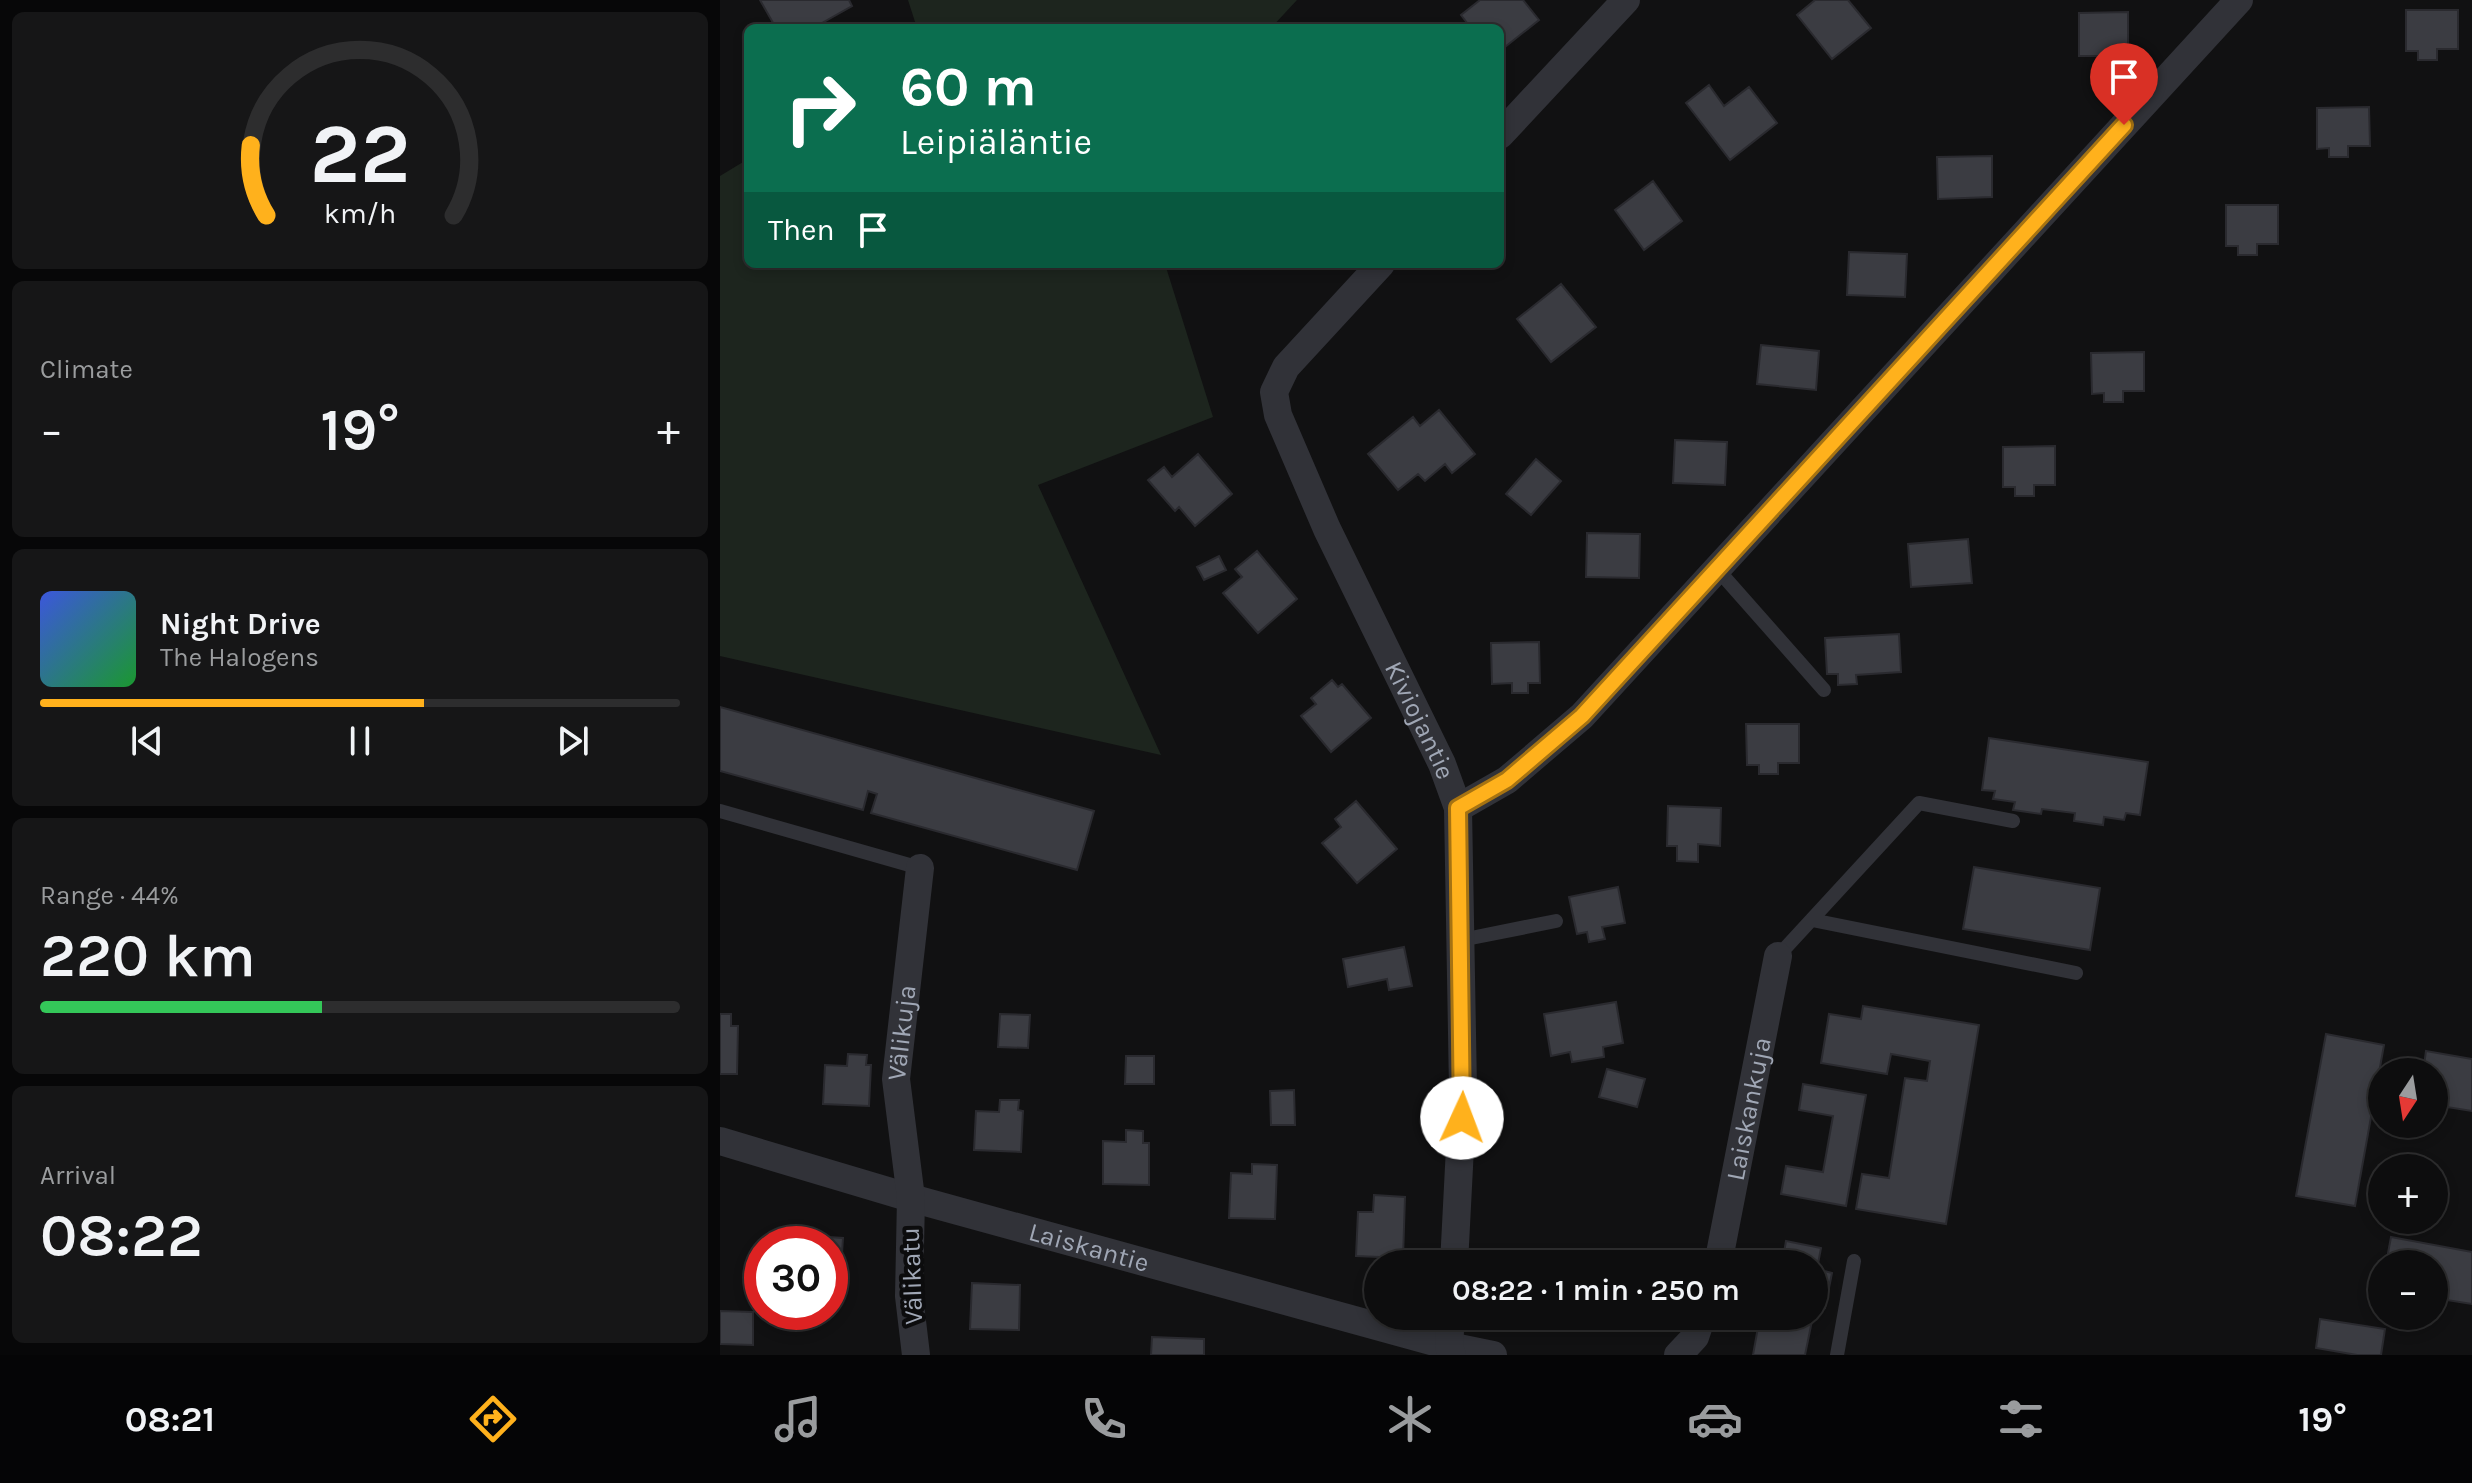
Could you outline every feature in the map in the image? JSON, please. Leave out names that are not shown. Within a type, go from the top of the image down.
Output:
[{"type":"street","points":[[1504,131],[1626,0]]},
{"type":"street","points":[[1458,808],[1507,780],[1582,716],[2239,0]]},
{"type":"street","name":"Kiviojantie","points":[[1377,268],[1286,367],[1274,392],[1278,415],[1327,529],[1442,764],[1458,808],[1463,1089],[1455,1250]]},
{"type":"street","name":"Välikuja","points":[[911,1198],[896,1079],[920,868]]},
{"type":"street","name":"Laiskankuja","points":[[1721,1250],[1778,956]]},
{"type":"street","name":"Laiskantie","points":[[720,1141],[1450,1350]]},
{"type":"street","name":"Välikatu","points":[[911,1198],[909,1296],[916,1355]]},
{"type":"street","points":[[1451,1330],[1450,1350],[1493,1355]]},
{"type":"street","points":[[1678,1355],[1695,1337],[1697,1330]]},
{"type":"lane","points":[[1718,570],[1824,690]]},
{"type":"lane","points":[[1778,956],[1919,803],[2013,821]]},
{"type":"lane","points":[[720,811],[920,868]]},
{"type":"lane","points":[[1812,920],[2076,973]]},
{"type":"lane","points":[[1461,940],[1556,921]]},
{"type":"lane","points":[[1837,1355],[1854,1261]]},
{"type":"shaded area","points":[[908,0],[1297,0],[1275,24],[916,24]]},
{"type":"shaded area","points":[[744,161],[744,268],[1166,268],[1213,417],[1038,485],[1161,755],[720,656],[720,176]]},
{"type":"building","points":[[760,0],[849,0],[852,6],[820,24],[774,24]]},
{"type":"building","points":[[1480,0],[1523,0],[1539,20],[1504,48],[1504,24],[1468,24],[1461,15]]},
{"type":"building","points":[[1815,0],[1848,0],[1871,28],[1832,59],[1797,15]]},
{"type":"building","points":[[2406,10],[2458,10],[2458,49],[2437,49],[2437,60],[2418,60],[2418,51],[2406,51]]},
{"type":"building","points":[[2128,12],[2128,56],[2079,56],[2079,13]]},
{"type":"building","points":[[1709,85],[1724,106],[1749,87],[1777,123],[1730,160],[1686,103]]},
{"type":"building","points":[[2369,107],[2370,146],[2348,146],[2348,157],[2329,157],[2329,148],[2317,149],[2317,108]]},
{"type":"building","points":[[1992,156],[1992,197],[1938,199],[1937,157]]},
{"type":"building","points":[[1653,181],[1682,221],[1644,250],[1615,210]]},
{"type":"building","points":[[2226,205],[2278,205],[2278,244],[2257,244],[2257,255],[2238,255],[2238,246],[2226,246]]},
{"type":"building","points":[[1849,252],[1907,254],[1905,297],[1847,295]]},
{"type":"building","points":[[1561,284],[1596,327],[1551,362],[1517,319]]},
{"type":"building","points":[[1761,345],[1819,351],[1816,390],[1757,384]]},
{"type":"building","points":[[2144,352],[2144,391],[2123,391],[2123,402],[2104,402],[2104,393],[2092,394],[2091,353]]},
{"type":"building","points":[[1439,410],[1475,454],[1452,473],[1445,464],[1425,481],[1418,474],[1398,490],[1368,454],[1413,417],[1420,426]]},
{"type":"building","points":[[1675,440],[1727,442],[1725,485],[1673,483]]},
{"type":"building","points":[[2055,446],[2055,485],[2034,485],[2034,496],[2015,496],[2015,487],[2003,487],[2003,447]]},
{"type":"building","points":[[1198,454],[1232,494],[1195,526],[1179,507],[1175,511],[1148,480],[1164,467],[1172,477]]},
{"type":"building","points":[[1536,459],[1561,481],[1531,515],[1506,494]]},
{"type":"building","points":[[1587,533],[1640,534],[1639,578],[1586,577]]},
{"type":"building","points":[[1968,539],[1972,583],[1911,587],[1908,544]]},
{"type":"building","points":[[1257,551],[1297,599],[1258,633],[1223,593],[1242,577],[1235,569]]},
{"type":"building","points":[[1219,556],[1226,570],[1204,580],[1197,567]]},
{"type":"building","points":[[1899,634],[1901,672],[1856,675],[1857,684],[1838,685],[1838,674],[1827,674],[1825,638]]},
{"type":"building","points":[[1539,642],[1540,683],[1528,683],[1528,693],[1512,693],[1512,683],[1492,684],[1491,643]]},
{"type":"building","points":[[1332,680],[1338,687],[1342,684],[1371,718],[1331,752],[1301,716],[1316,704],[1311,698]]},
{"type":"building","points":[[720,707],[1094,811],[1077,870],[871,813],[877,794],[868,791],[863,810],[720,771]]},
{"type":"building","points":[[1746,724],[1799,724],[1799,763],[1778,763],[1778,774],[1759,774],[1759,765],[1747,765]]},
{"type":"building","points":[[1989,738],[2148,762],[2140,815],[2126,813],[2124,820],[2104,817],[2103,825],[2074,821],[2075,813],[2042,809],[2041,814],[2013,810],[2015,802],[1993,799],[1995,791],[1982,790]]},
{"type":"building","points":[[1356,801],[1397,849],[1357,883],[1322,843],[1341,827],[1335,819]]},
{"type":"building","points":[[1668,806],[1721,808],[1720,846],[1698,844],[1698,862],[1677,861],[1677,846],[1667,846]]},
{"type":"building","points":[[1974,867],[2100,888],[2090,950],[1963,929]]},
{"type":"building","points":[[1618,887],[1625,923],[1602,927],[1605,939],[1589,942],[1587,932],[1577,934],[1569,897]]},
{"type":"building","points":[[1404,947],[1412,986],[1389,990],[1387,979],[1348,987],[1343,959]]},
{"type":"building","points":[[1616,1002],[1623,1043],[1603,1047],[1604,1057],[1572,1062],[1570,1052],[1551,1056],[1544,1014]]},
{"type":"building","points":[[1863,1006],[1979,1025],[1946,1224],[1856,1209],[1862,1174],[1889,1178],[1905,1078],[1927,1081],[1930,1061],[1891,1054],[1887,1074],[1821,1063],[1829,1014],[1861,1019]]},
{"type":"building","points":[[720,1014],[731,1014],[731,1026],[738,1026],[737,1074],[720,1074]]},
{"type":"building","points":[[1000,1014],[1030,1015],[1028,1048],[998,1047]]},
{"type":"building","points":[[2326,1034],[2384,1045],[2382,1058],[2368,1058],[2368,1134],[2355,1206],[2296,1196]]},
{"type":"building","points":[[2426,1051],[2472,1059],[2472,1111],[2448,1107],[2448,1058],[2425,1058]]},
{"type":"building","points":[[848,1054],[867,1055],[866,1065],[871,1065],[869,1106],[823,1104],[825,1065],[847,1066]]},
{"type":"building","points":[[1126,1056],[1154,1056],[1154,1084],[1125,1084]]},
{"type":"building","points":[[1607,1069],[1645,1079],[1637,1107],[1599,1097]]},
{"type":"building","points":[[1803,1084],[1866,1095],[1846,1206],[1781,1194],[1786,1166],[1823,1172],[1833,1116],[1799,1110]]},
{"type":"building","points":[[1294,1090],[1295,1125],[1271,1125],[1270,1091]]},
{"type":"building","points":[[1000,1100],[1019,1100],[1018,1110],[1023,1111],[1021,1152],[974,1150],[976,1111],[999,1112]]},
{"type":"building","points":[[1126,1130],[1143,1131],[1143,1143],[1149,1143],[1149,1185],[1103,1184],[1103,1141],[1126,1142]]},
{"type":"building","points":[[1252,1164],[1277,1165],[1275,1219],[1229,1218],[1231,1173],[1252,1174]]},
{"type":"building","points":[[1374,1195],[1405,1197],[1403,1250],[1364,1250],[1364,1256],[1356,1256],[1358,1212],[1373,1212]]},
{"type":"building","points":[[2391,1237],[2472,1252],[2472,1304],[2448,1300],[2448,1250],[2389,1250]]},
{"type":"building","points":[[1786,1241],[1821,1248],[1821,1250],[1784,1250]]},
{"type":"building","points":[[1828,1272],[1832,1273],[1828,1293]]},
{"type":"building","points":[[972,1283],[1020,1285],[1019,1330],[970,1329]]},
{"type":"building","points":[[720,1311],[744,1312],[744,1330],[753,1330],[753,1345],[720,1344]]},
{"type":"building","points":[[2320,1319],[2368,1326],[2368,1330],[2385,1330],[2381,1355],[2357,1355],[2316,1348]]},
{"type":"building","points":[[1757,1330],[1810,1330],[1805,1355],[1753,1355]]},
{"type":"building","points":[[1152,1337],[1204,1339],[1204,1355],[1151,1355]]},
{"type":"route","points":[[1462,1118],[1458,808],[1507,780],[1582,716],[2124,125]]}]
